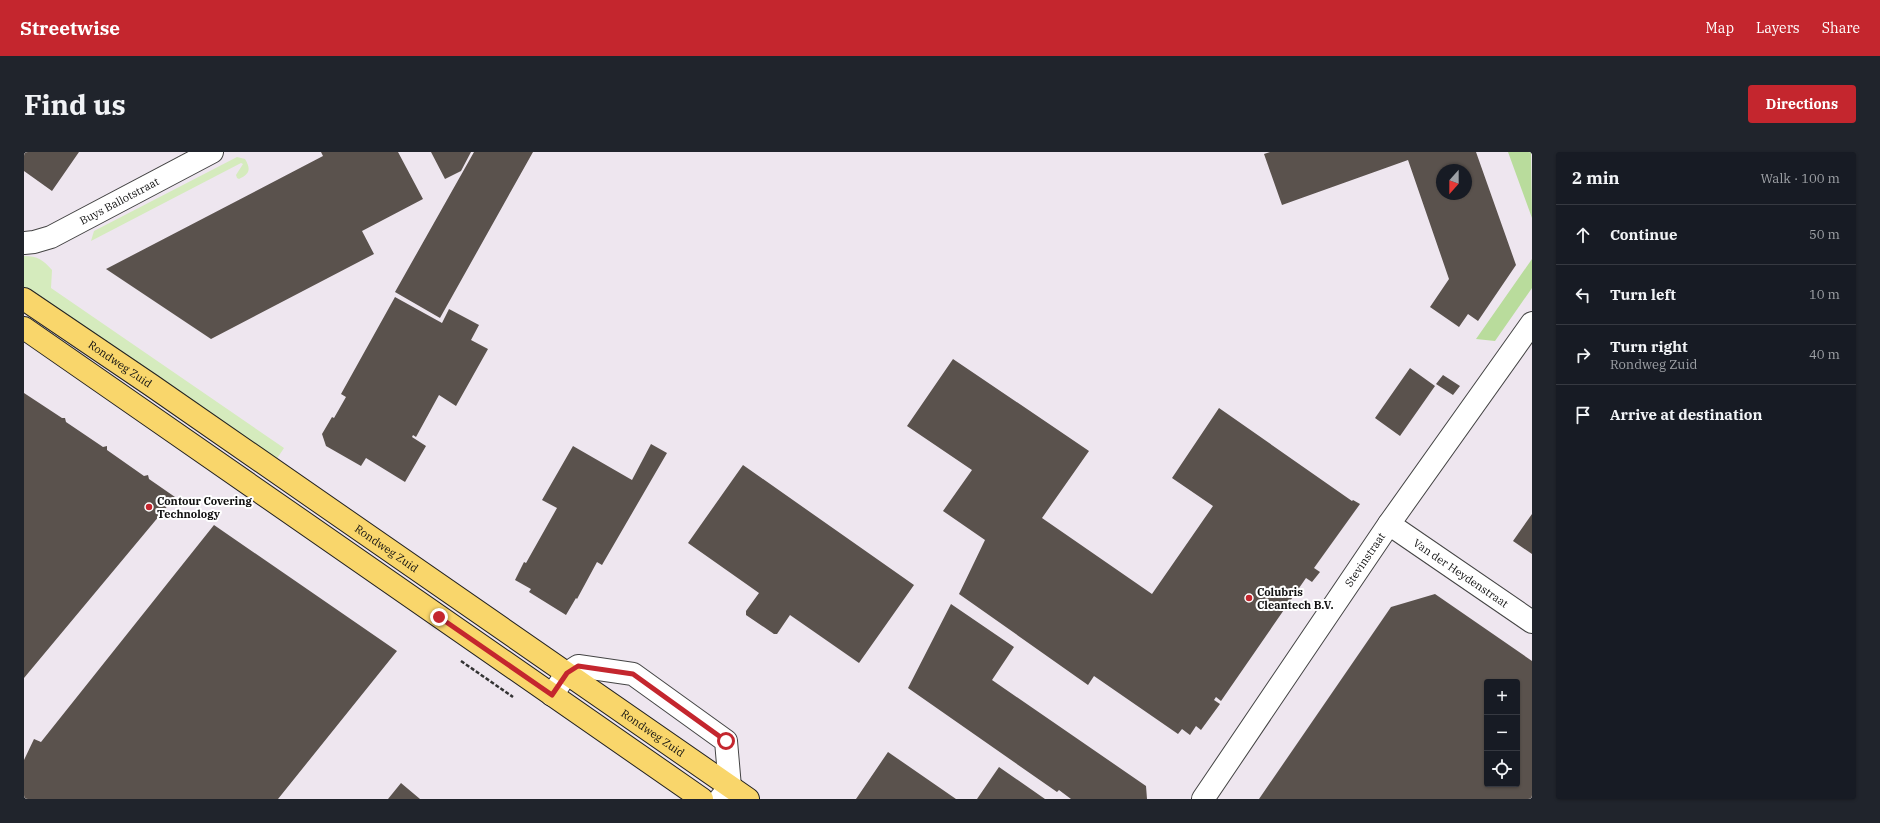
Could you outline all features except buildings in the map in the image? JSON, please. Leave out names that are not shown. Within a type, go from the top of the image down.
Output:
[{"type":"main road","name":"Rondweg Zuid","points":[[24,299],[151,385],[567,673],[725,793],[748,799]]},
{"type":"main road","points":[[24,328],[702,799]]},
{"type":"street","name":"Buys Ballotstraat","points":[[24,242],[34,242],[51,237],[212,152]]},
{"type":"street","name":"Stevinstraat","points":[[1203,799],[1390,524],[1532,323]]},
{"type":"street","name":"Van der Heydenstraat","points":[[1390,524],[1532,622]]},
{"type":"street","points":[[552,695],[567,673],[578,666],[633,674],[726,741],[725,793]]},
{"type":"shaded area","points":[[24,152],[1532,152],[1532,799],[24,799]]},
{"type":"green space","points":[[1508,152],[1531,152],[1532,218]]},
{"type":"green space","points":[[237,157],[245,159],[249,168],[243,177],[239,179],[236,175],[243,164],[241,163],[91,241],[94,231]]},
{"type":"green space","points":[[24,256],[40,259],[52,270],[51,288],[284,448],[274,463],[24,288]]},
{"type":"green space","points":[[1532,259],[1532,288],[1495,341],[1476,339]]},
{"type":"place","name":"Contour Covering Technology","points":[[149,507]]},
{"type":"place","name":"Colubris Cleantech B.V.","points":[[1249,598]]},
{"type":"route","points":[[439,617],[552,695],[567,673],[578,666],[633,674],[726,741]]}]
